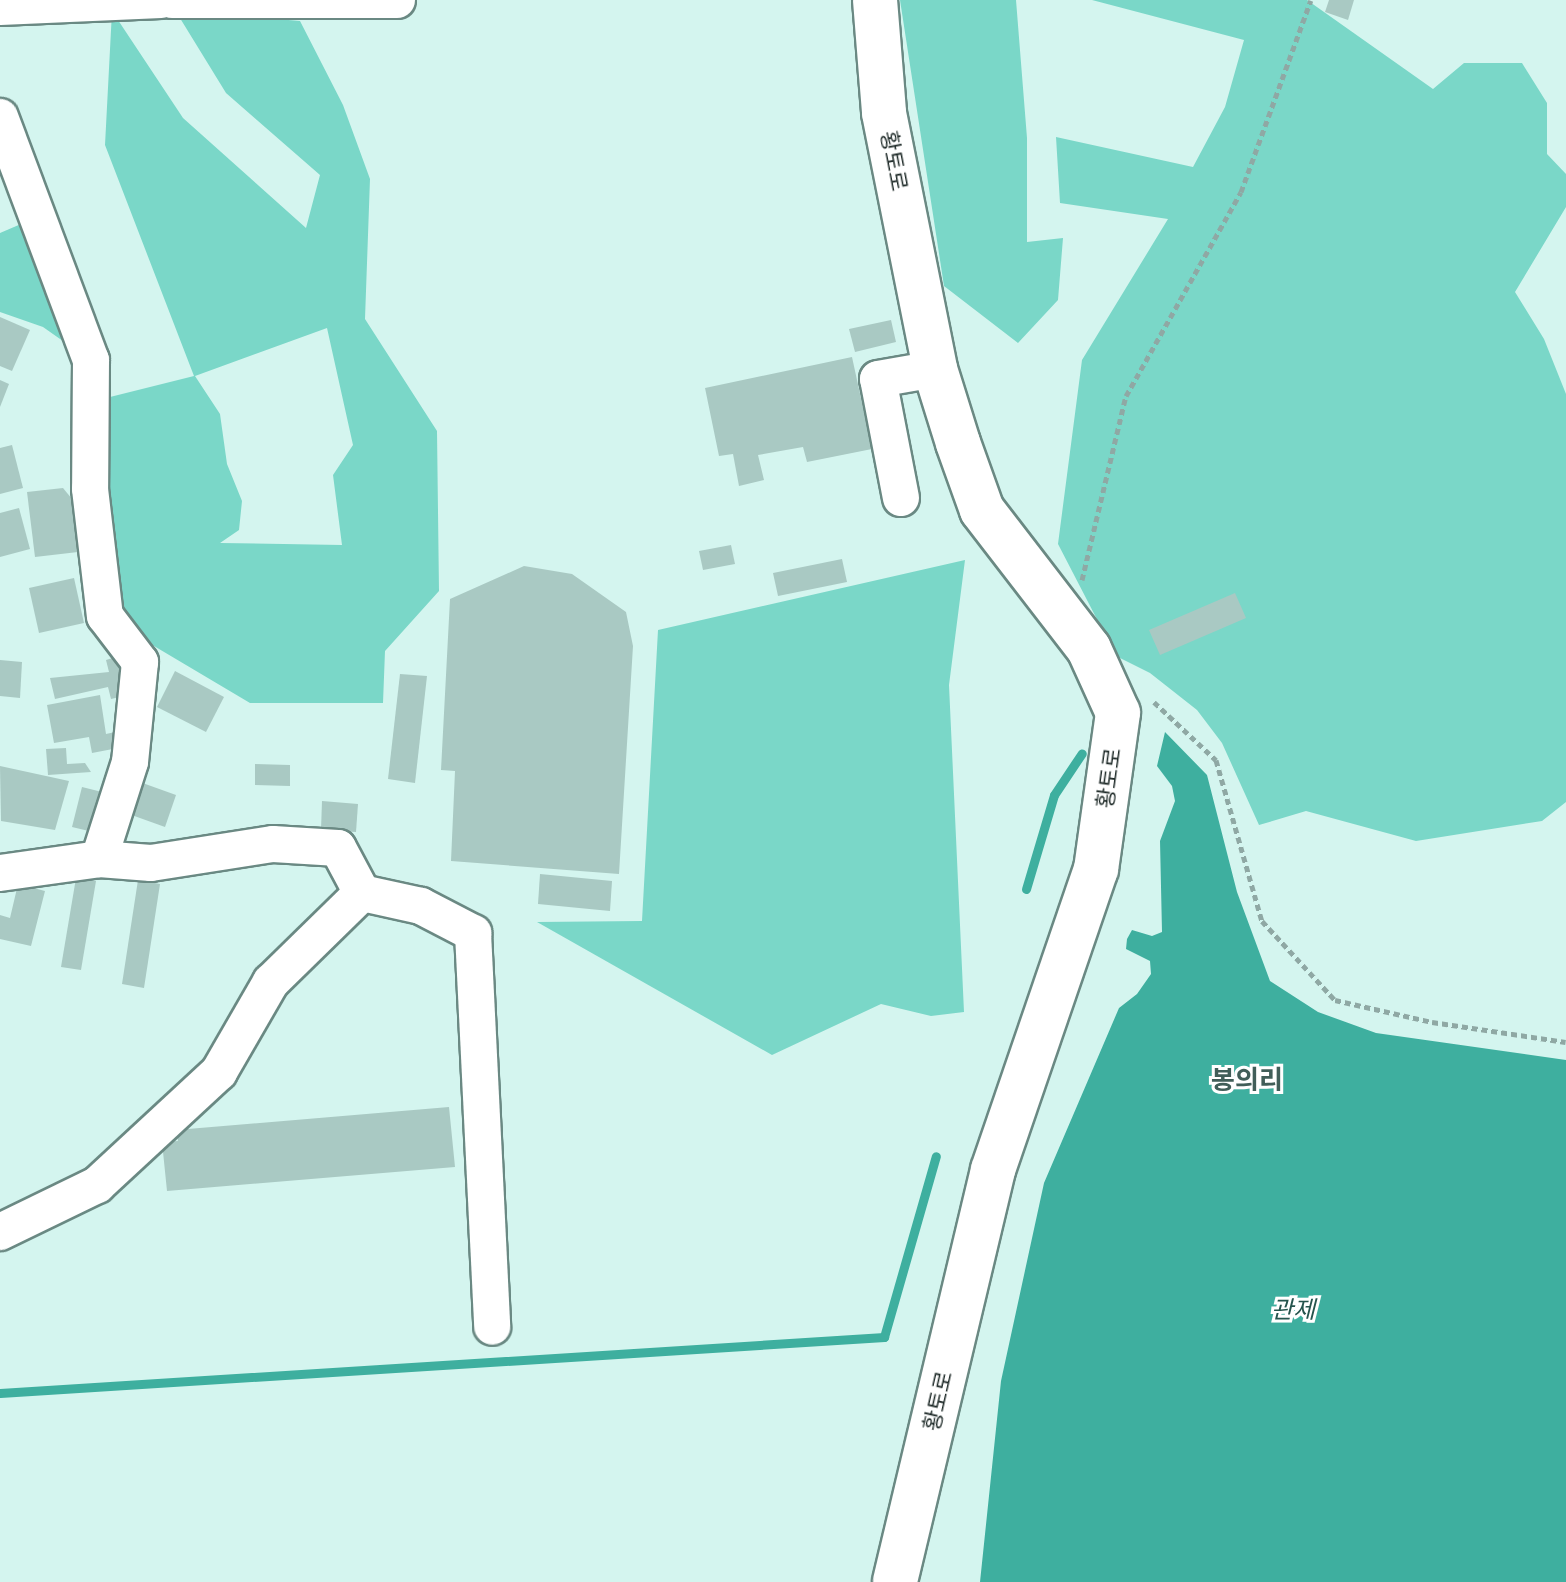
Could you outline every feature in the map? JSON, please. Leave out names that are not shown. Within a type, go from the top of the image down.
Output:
[{"type":"main road","name":"황토로","points":[[875,0],[884,113],[935,369],[982,510],[1070,624],[1118,713],[1096,869],[993,1170],[895,1582]]},
{"type":"street","points":[[0,7],[161,0]]},
{"type":"street","points":[[172,0],[397,0]]},
{"type":"street","points":[[0,117],[91,360],[90,489],[105,616],[140,662],[130,762],[99,859]]},
{"type":"street","points":[[901,498],[878,379],[935,369]]},
{"type":"street","points":[[0,873],[99,859],[151,863],[273,844],[338,848],[362,893],[421,906],[473,933],[492,1327]]},
{"type":"street","points":[[0,1232],[97,1185],[219,1072],[271,982],[362,893]]},
{"type":"path","points":[[1070,624],[1126,396],[1241,192],[1311,0]]},
{"type":"path","points":[[1106,687],[1148,697],[1216,760],[1262,921],[1335,1000],[1432,1022],[1566,1042]]},
{"type":"shaded area","points":[[900,0],[1016,0],[1027,138],[1027,242],[1063,238],[1058,300],[1018,343],[944,286]]},
{"type":"shaded area","points":[[1092,0],[1307,0],[1433,89],[1464,63],[1522,63],[1547,103],[1547,154],[1566,174],[1566,207],[1515,292],[1544,339],[1566,394],[1566,802],[1542,821],[1416,841],[1306,811],[1259,825],[1222,743],[1197,710],[1150,673],[1116,656],[1058,544],[1082,360],[1168,219],[1060,203],[1056,137],[1193,167],[1225,107],[1244,40]]},
{"type":"shaded area","points":[[175,10],[300,21],[343,105],[370,179],[365,319],[437,431],[439,591],[385,651],[383,703],[250,703],[122,627],[99,443],[110,397],[194,376],[105,145],[112,11],[183,118],[306,228],[320,175],[226,93]],"holes":[[[327,328],[353,445],[333,475],[342,545],[220,543],[239,530],[242,501],[227,464],[220,414],[195,376]]]},
{"type":"shaded area","points":[[21,224],[80,353],[43,327],[0,312],[0,233]]},
{"type":"shaded area","points":[[965,560],[949,685],[964,1012],[931,1016],[881,1004],[772,1055],[537,922],[642,921],[658,630]]},
{"type":"water","name":"관제","points":[[1165,732],[1207,775],[1237,892],[1270,981],[1318,1012],[1376,1033],[1566,1060],[1566,1582],[980,1582],[1001,1381],[1044,1183],[1119,1008],[1137,994],[1151,974],[1150,961],[1126,949],[1127,939],[1132,930],[1152,936],[1162,932],[1160,841],[1175,801],[1172,786],[1157,766]]},
{"type":"building","points":[[1329,0],[1354,0],[1348,20],[1325,12]]},
{"type":"building","points":[[0,317],[30,330],[12,371],[0,366]]},
{"type":"building","points":[[891,320],[896,342],[855,352],[849,329]]},
{"type":"building","points":[[852,357],[872,449],[807,462],[803,447],[758,455],[764,480],[739,486],[733,454],[719,456],[705,388]]},
{"type":"building","points":[[0,380],[9,384],[0,407]]},
{"type":"building","points":[[12,445],[23,488],[0,494],[0,448]]},
{"type":"building","points":[[63,488],[72,499],[78,552],[35,557],[27,492]]},
{"type":"building","points":[[19,508],[30,549],[0,557],[0,513]]},
{"type":"building","points":[[731,545],[735,564],[703,570],[699,551]]},
{"type":"building","points":[[842,559],[847,582],[778,596],[773,573]]},
{"type":"building","points":[[524,566],[572,574],[626,612],[633,646],[619,874],[451,861],[455,771],[441,770],[450,599]]},
{"type":"building","points":[[74,578],[84,623],[39,633],[29,588]]},
{"type":"building","points":[[1235,593],[1246,618],[1160,655],[1149,630]]},
{"type":"building","points":[[119,656],[128,695],[111,699],[108,687],[55,699],[50,678],[109,672],[106,660]]},
{"type":"building","points":[[0,660],[22,662],[20,698],[0,696]]},
{"type":"building","points":[[175,671],[224,697],[206,732],[157,707]]},
{"type":"building","points":[[400,674],[427,676],[415,783],[388,779]]},
{"type":"building","points":[[100,695],[106,734],[115,732],[118,748],[92,753],[89,737],[54,743],[47,705]]},
{"type":"building","points":[[66,748],[67,764],[85,763],[91,772],[48,775],[46,749]]},
{"type":"building","points":[[255,764],[290,765],[290,786],[255,785]]},
{"type":"building","points":[[0,766],[69,781],[55,830],[1,821]]},
{"type":"building","points":[[137,781],[176,795],[165,827],[126,813]]},
{"type":"building","points":[[82,787],[102,792],[93,832],[72,827]]},
{"type":"building","points":[[322,801],[358,804],[356,832],[321,830]]},
{"type":"building","points":[[540,874],[612,881],[610,911],[538,904]]},
{"type":"building","points":[[76,878],[96,881],[81,970],[61,967]]},
{"type":"building","points":[[138,880],[160,884],[144,988],[122,984]]},
{"type":"building","points":[[18,884],[45,891],[31,946],[0,939],[0,915],[10,918]]},
{"type":"building","points":[[449,1107],[455,1167],[167,1191],[162,1142],[178,1141],[176,1130]]},
{"type":"waterway","points":[[1026,889],[1054,795],[1082,753]]},
{"type":"waterway","points":[[0,1393],[884,1337],[936,1156]]},
{"type":"district","name":"봉의리","points":[[1247,1081]]}]
